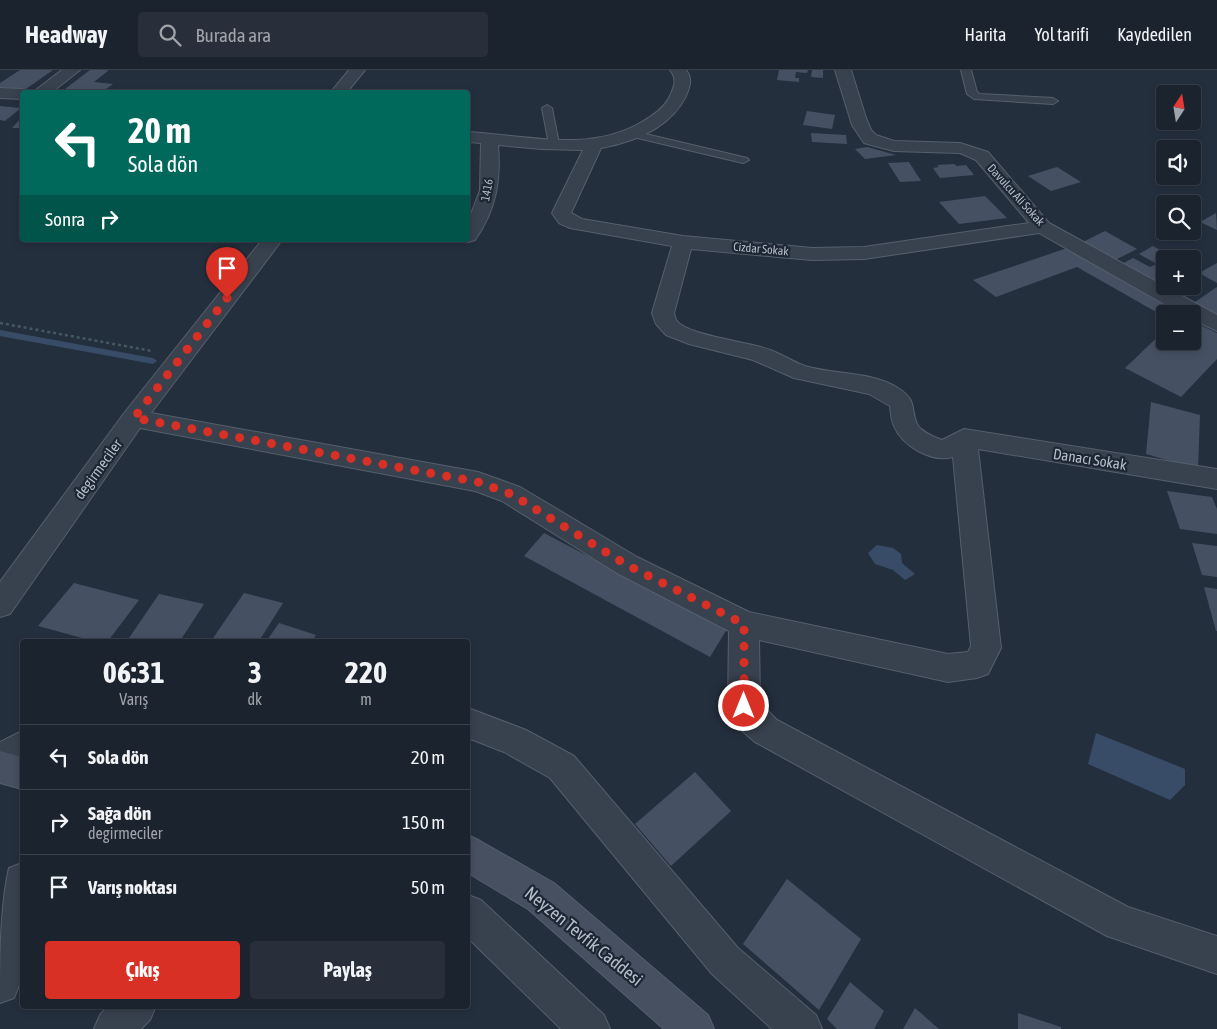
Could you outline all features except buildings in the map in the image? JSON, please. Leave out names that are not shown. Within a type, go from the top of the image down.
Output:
[{"type":"main road","points":[[0,767],[20,772]]},
{"type":"main road","name":"Neyzen Tevfik Caddesi","points":[[470,854],[541,896],[694,1029]]},
{"type":"street","points":[[46,90],[72,70]]},
{"type":"street","points":[[341,90],[357,70]]},
{"type":"street","points":[[470,137],[554,144],[595,143],[617,140],[633,134],[662,116],[675,102],[684,81],[683,76],[678,70]]},
{"type":"street","name":"Davulcu Ali Sokak","points":[[844,70],[865,134],[875,141],[888,145],[912,148],[961,148],[982,156],[1042,227],[1217,324]]},
{"type":"street","points":[[0,93],[20,94]]},
{"type":"street","name":"1416","points":[[470,233],[480,220],[490,191],[489,139]]},
{"type":"street","name":"Cizdar Sokak","points":[[595,143],[561,213],[566,219],[576,224],[683,242],[812,254],[864,253],[1042,227]]},
{"type":"street","name":"degirmeciler","points":[[0,605],[134,418],[270,242]]},
{"type":"street","points":[[134,418],[478,482],[511,494],[627,565],[744,624],[948,668],[977,664],[986,648],[964,438],[945,450],[921,441],[911,434],[905,424],[903,406],[897,399],[887,393],[859,384],[803,374],[784,368],[770,358],[759,354],[737,350],[679,333],[667,324],[663,313],[683,242]]},
{"type":"street","name":"Danacı Sokak","points":[[964,438],[1217,479]]},
{"type":"street","points":[[744,624],[744,706],[752,719],[766,731],[1120,923],[1217,955]]},
{"type":"street","points":[[470,724],[515,741],[562,767],[725,961],[802,1029]]},
{"type":"street","points":[[0,761],[20,748]]},
{"type":"street","points":[[0,984],[3,979],[20,891]]},
{"type":"street","points":[[470,915],[590,1029]]},
{"type":"street","points":[[114,1029],[133,1009]]},
{"type":"lane","points":[[966,70],[972,94],[978,97],[1053,100]]},
{"type":"lane","points":[[547,108],[554,144]]},
{"type":"lane","points":[[633,134],[743,160]]},
{"type":"path","points":[[0,323],[182,356]]},
{"type":"water","points":[[877,545],[893,548],[901,554],[902,563],[915,574],[905,580],[893,570],[875,564],[868,553]]},
{"type":"water","points":[[1096,733],[1185,769],[1185,785],[1170,800],[1088,764]]},
{"type":"waterway","points":[[0,333],[153,361]]},
{"type":"route","points":[[227,298],[134,418],[478,482],[511,494],[627,565],[744,624],[744,706]]}]
